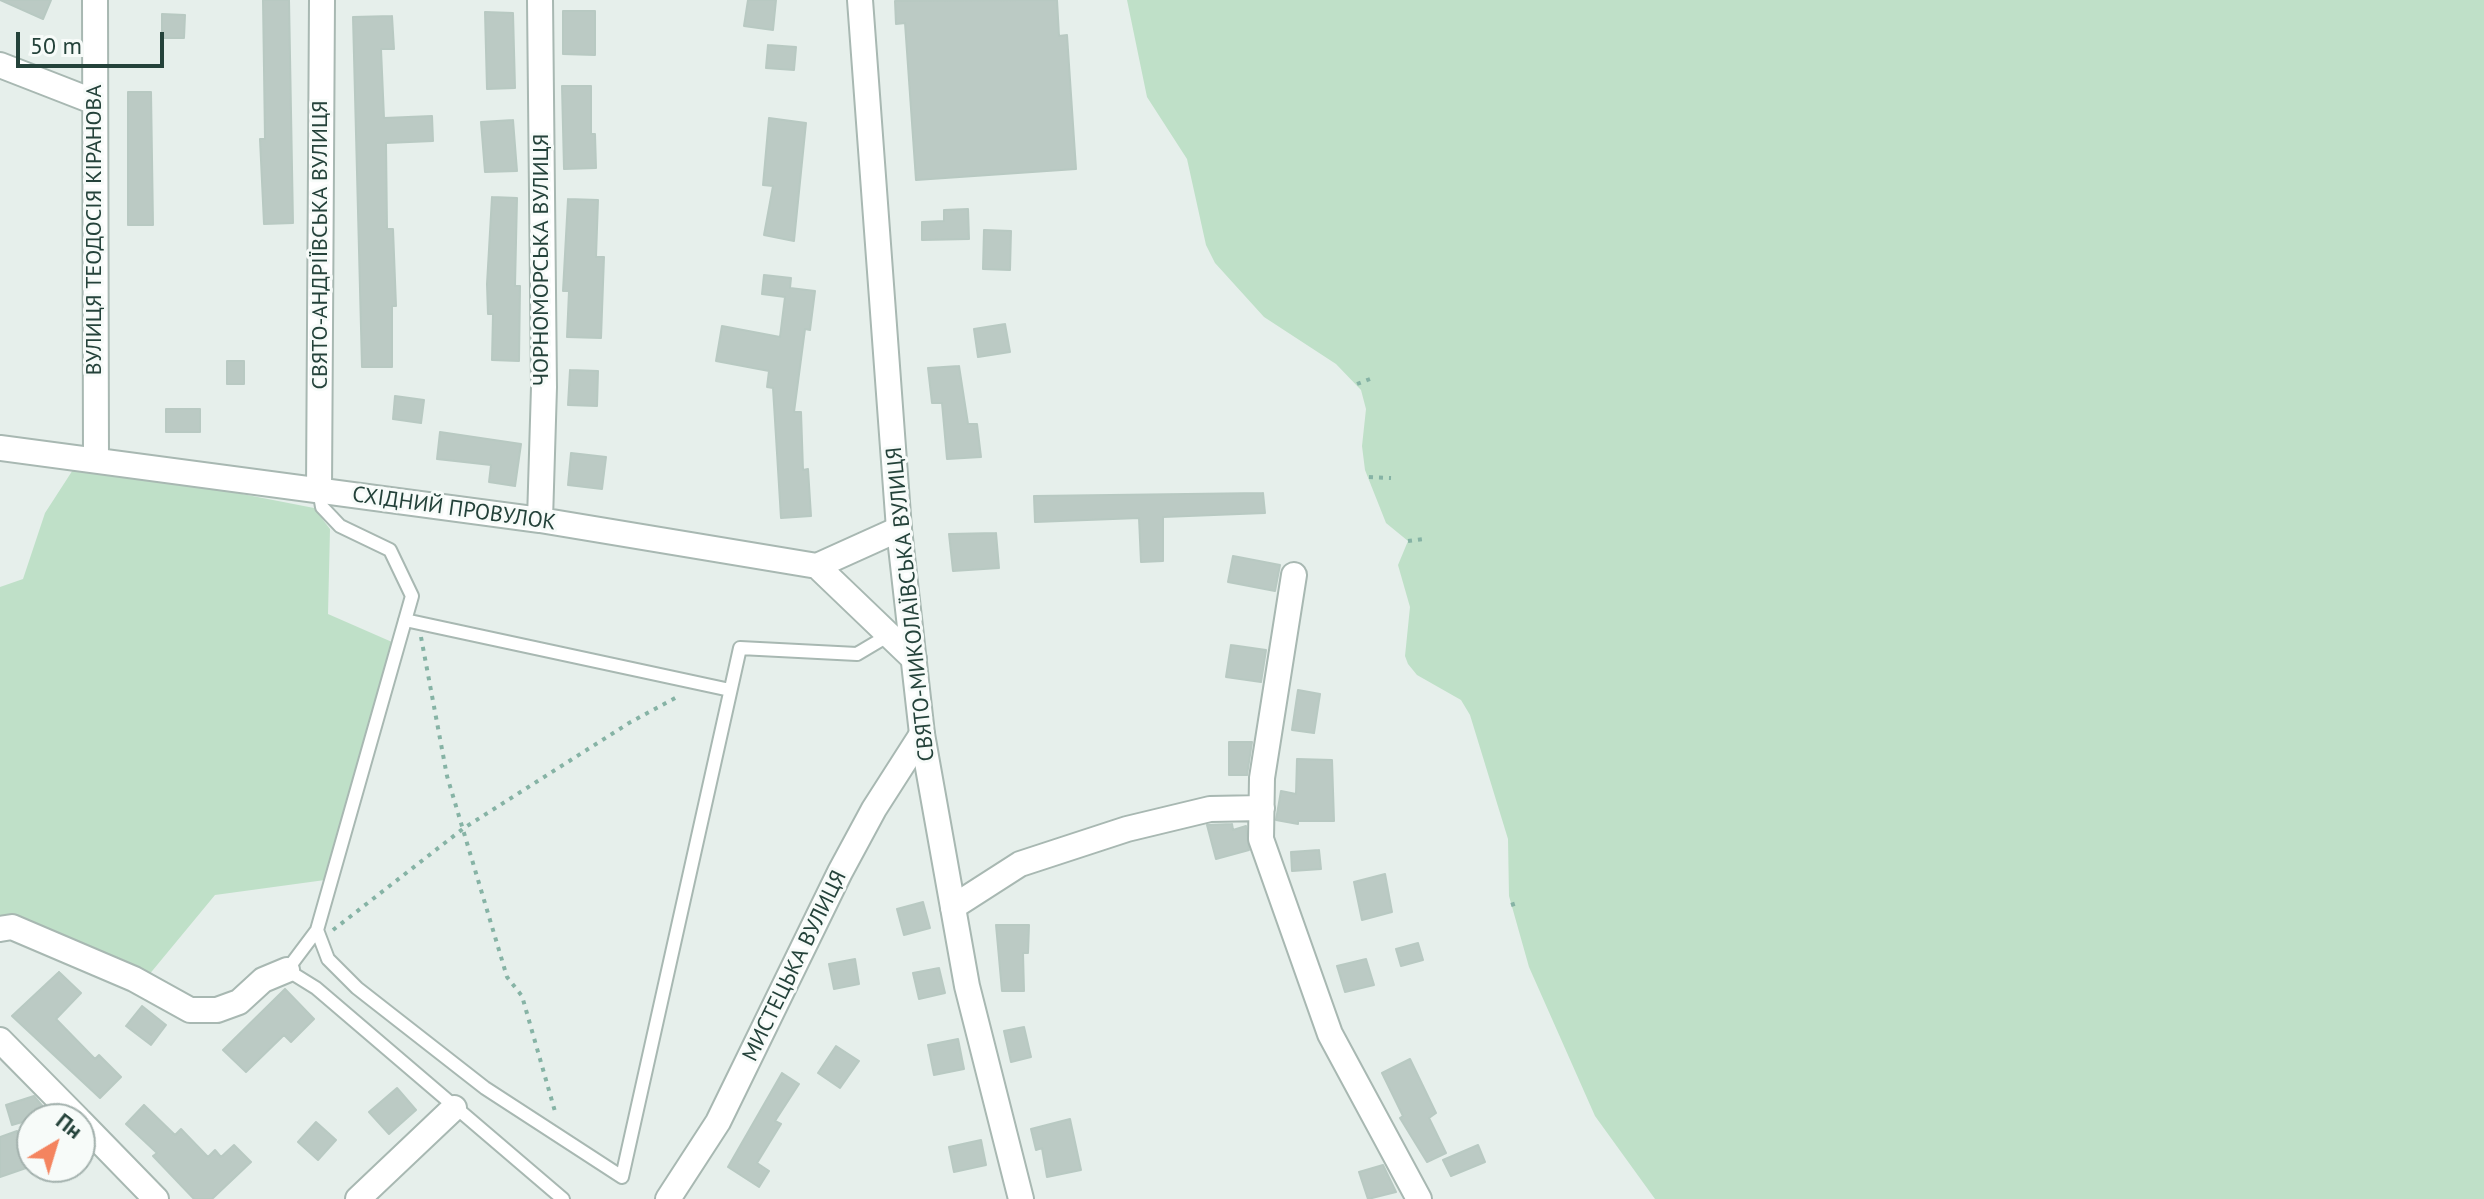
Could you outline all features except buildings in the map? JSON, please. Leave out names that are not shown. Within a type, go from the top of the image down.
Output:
[{"type":"street","name":"ВУЛИЦЯ ТЕОДОСІЯ КІРАНОВА","points":[[95,0],[96,460]]},
{"type":"street","name":"СВЯТО-АНДРІЇВСЬКА ВУЛИЦЯ","points":[[319,490],[322,0]]},
{"type":"street","name":"ЧОРНОМОРСЬКА ВУЛИЦЯ","points":[[540,0],[544,387],[540,520]]},
{"type":"street","name":"СВЯТО-МИКОЛАЇВСЬКА ВУЛИЦЯ","points":[[860,0],[899,529],[922,734],[970,1001],[1021,1199]]},
{"type":"street","points":[[0,65],[95,102]]},
{"type":"street","name":"СХІДНИЙ ПРОВУЛОК","points":[[0,448],[540,520],[817,566]]},
{"type":"street","points":[[899,529],[817,566],[914,659]]},
{"type":"street","points":[[1294,575],[1262,778],[1261,839],[1330,1034],[1419,1199]]},
{"type":"street","name":"МИСТЕЦЬКА ВУЛИЦЯ","points":[[668,1199],[718,1122],[840,872],[874,809],[922,734]]},
{"type":"street","points":[[953,907],[1020,864],[1127,829],[1210,809],[1262,808]]},
{"type":"street","points":[[0,929],[12,927],[134,979],[190,1010],[217,1010],[239,1002],[263,980],[287,970]]},
{"type":"street","points":[[0,1040],[62,1103]]},
{"type":"street","points":[[358,1199],[454,1108]]},
{"type":"street","points":[[96,1137],[156,1199]]},
{"type":"lane","points":[[319,490],[322,507],[340,526],[390,550],[412,596],[319,935],[287,970],[316,988],[563,1199]]},
{"type":"lane","points":[[405,620],[730,690]]},
{"type":"lane","points":[[319,935],[328,959],[357,988],[485,1088],[622,1177],[740,648],[857,654],[889,635]]},
{"type":"path","points":[[1357,384],[1370,379]]},
{"type":"path","points":[[1369,477],[1391,478]]},
{"type":"path","points":[[1408,541],[1423,539]]},
{"type":"path","points":[[419,623],[447,776],[507,977],[522,996],[563,1139]]},
{"type":"path","points":[[319,935],[464,828],[629,723],[703,684]]},
{"type":"path","points":[[1511,905],[1520,902]]},
{"type":"green space","points":[[1127,0],[2484,0],[2484,1199],[1655,1199],[1595,1116],[1529,967],[1509,896],[1508,839],[1470,715],[1461,700],[1417,675],[1405,656],[1410,607],[1398,565],[1408,541],[1386,523],[1365,470],[1362,446],[1366,409],[1361,390],[1336,364],[1264,317],[1215,263],[1206,245],[1187,159],[1147,97]]},
{"type":"green space","points":[[78,462],[314,508],[330,529],[328,614],[392,642],[325,880],[215,895],[148,976],[90,947],[0,918],[0,587],[23,579],[45,513]]}]
